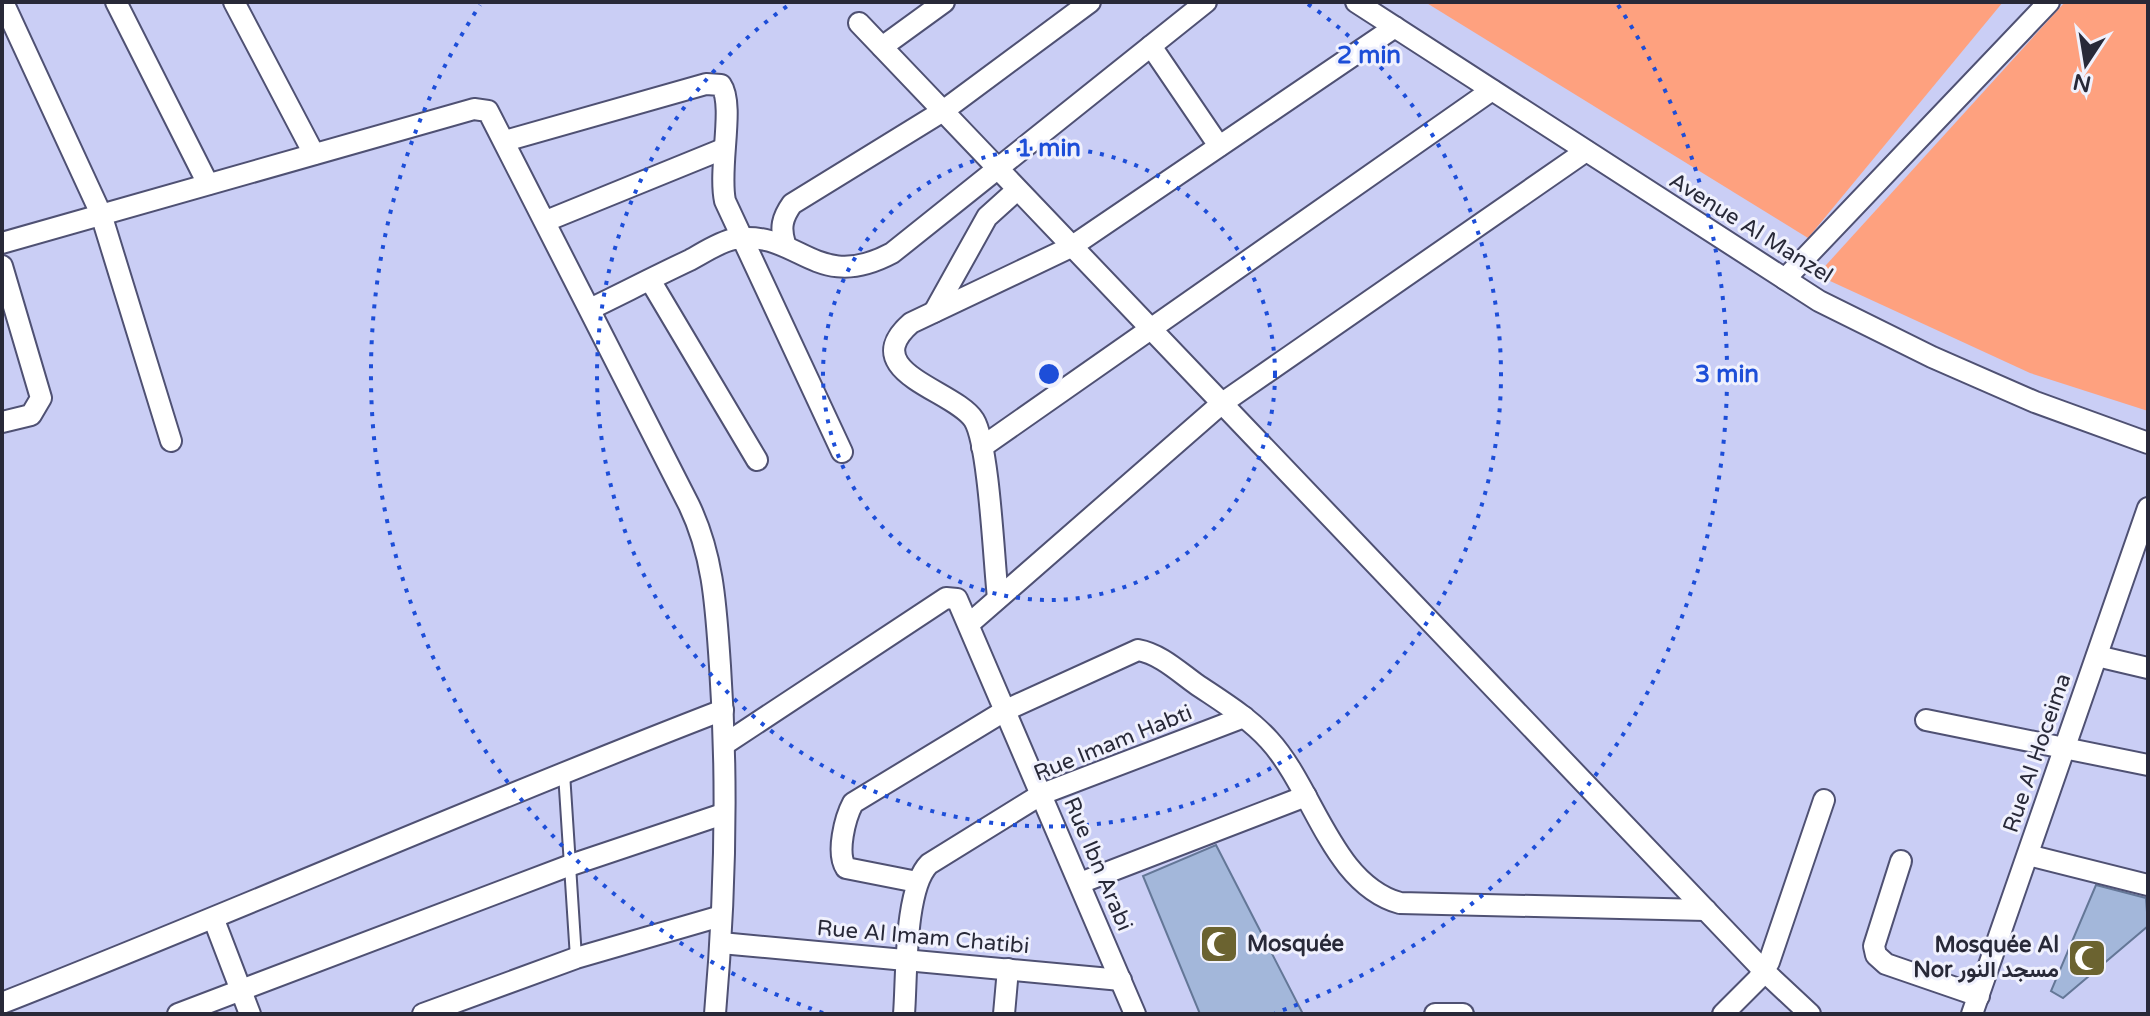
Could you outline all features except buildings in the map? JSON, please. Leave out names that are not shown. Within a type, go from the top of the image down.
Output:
[{"type":"street","points":[[3,2],[101,214],[171,441]]},
{"type":"street","points":[[116,2],[208,184]]},
{"type":"street","points":[[234,2],[314,154]]},
{"type":"street","points":[[882,47],[944,2]]},
{"type":"street","points":[[785,244],[781,230],[784,216],[792,204],[943,111],[1090,2]]},
{"type":"street","points":[[590,309],[740,239],[785,244],[813,262],[829,267],[862,266],[877,261],[1206,2]]},
{"type":"street","name":"Avenue Al Manzel","points":[[1356,2],[1819,301],[1932,357],[2035,402],[2148,443]]},
{"type":"street","points":[[1785,279],[2049,2]]},
{"type":"street","points":[[859,23],[1764,971],[1810,1014]]},
{"type":"street","points":[[998,598],[980,433],[964,408],[906,374],[896,362],[894,347],[899,333],[934,312],[1071,247],[1395,27]]},
{"type":"street","points":[[1151,46],[1219,146]]},
{"type":"street","points":[[505,141],[714,82],[721,85],[729,102],[722,184],[740,239],[842,452]]},
{"type":"street","points":[[982,447],[1492,90]]},
{"type":"street","points":[[2,243],[474,109],[488,111],[694,516],[707,550],[716,598],[725,744],[721,943],[714,1014]]},
{"type":"street","points":[[546,221],[723,149]]},
{"type":"street","points":[[969,624],[1221,404],[1586,151]]},
{"type":"street","points":[[934,312],[981,226],[1017,190]]},
{"type":"street","points":[[2,266],[41,398],[38,410],[31,415],[2,422]]},
{"type":"street","points":[[650,280],[757,460]]},
{"type":"street","name":"Rue Al Hoceima","points":[[1976,1005],[2148,508]]},
{"type":"street","name":"Rue Ibn Arabi","points":[[725,744],[946,598],[959,602],[1135,1014]]},
{"type":"street","points":[[904,1014],[917,882],[846,868],[842,855],[848,813],[861,796],[1006,710],[1138,650],[1161,659],[1244,717],[1269,740],[1355,877],[1368,889],[1391,901],[1706,910]]},
{"type":"street","points":[[2097,656],[2148,668]]},
{"type":"street","points":[[2,1003],[214,920],[564,771],[723,710]]},
{"type":"street","name":"Rue Imam Habti","points":[[917,882],[929,864],[1042,794],[1244,717]]},
{"type":"street","points":[[1926,720],[2148,765]]},
{"type":"street","points":[[1080,883],[1306,796]]},
{"type":"street","points":[[1723,1014],[1764,971],[1824,800]]},
{"type":"street","points":[[178,1014],[568,866],[723,814]]},
{"type":"street","points":[[2028,855],[2148,885]]},
{"type":"street","points":[[1901,861],[1874,946],[1876,955],[1886,964],[1976,1005]]},
{"type":"street","points":[[423,1014],[576,958],[721,916]]},
{"type":"street","points":[[214,920],[250,1014]]},
{"type":"street","name":"Rue Al Imam Chatibi","points":[[721,943],[1121,980]]},
{"type":"street","points":[[1004,1014],[1008,969]]},
{"type":"street","points":[[1006,991],[1016,1014]]},
{"type":"lane","points":[[564,771],[576,958]]},
{"type":"shaded area","points":[[1425,2],[2003,2],[1808,238]]},
{"type":"shaded area","points":[[2065,2],[2148,2],[2148,411],[2030,373],[1817,275]]},
{"type":"place","name":"Mosquée","points":[[1219,944]]},
{"type":"place","name":"Mosquée Al Nor مسجد النور","points":[[2087,958]]}]
